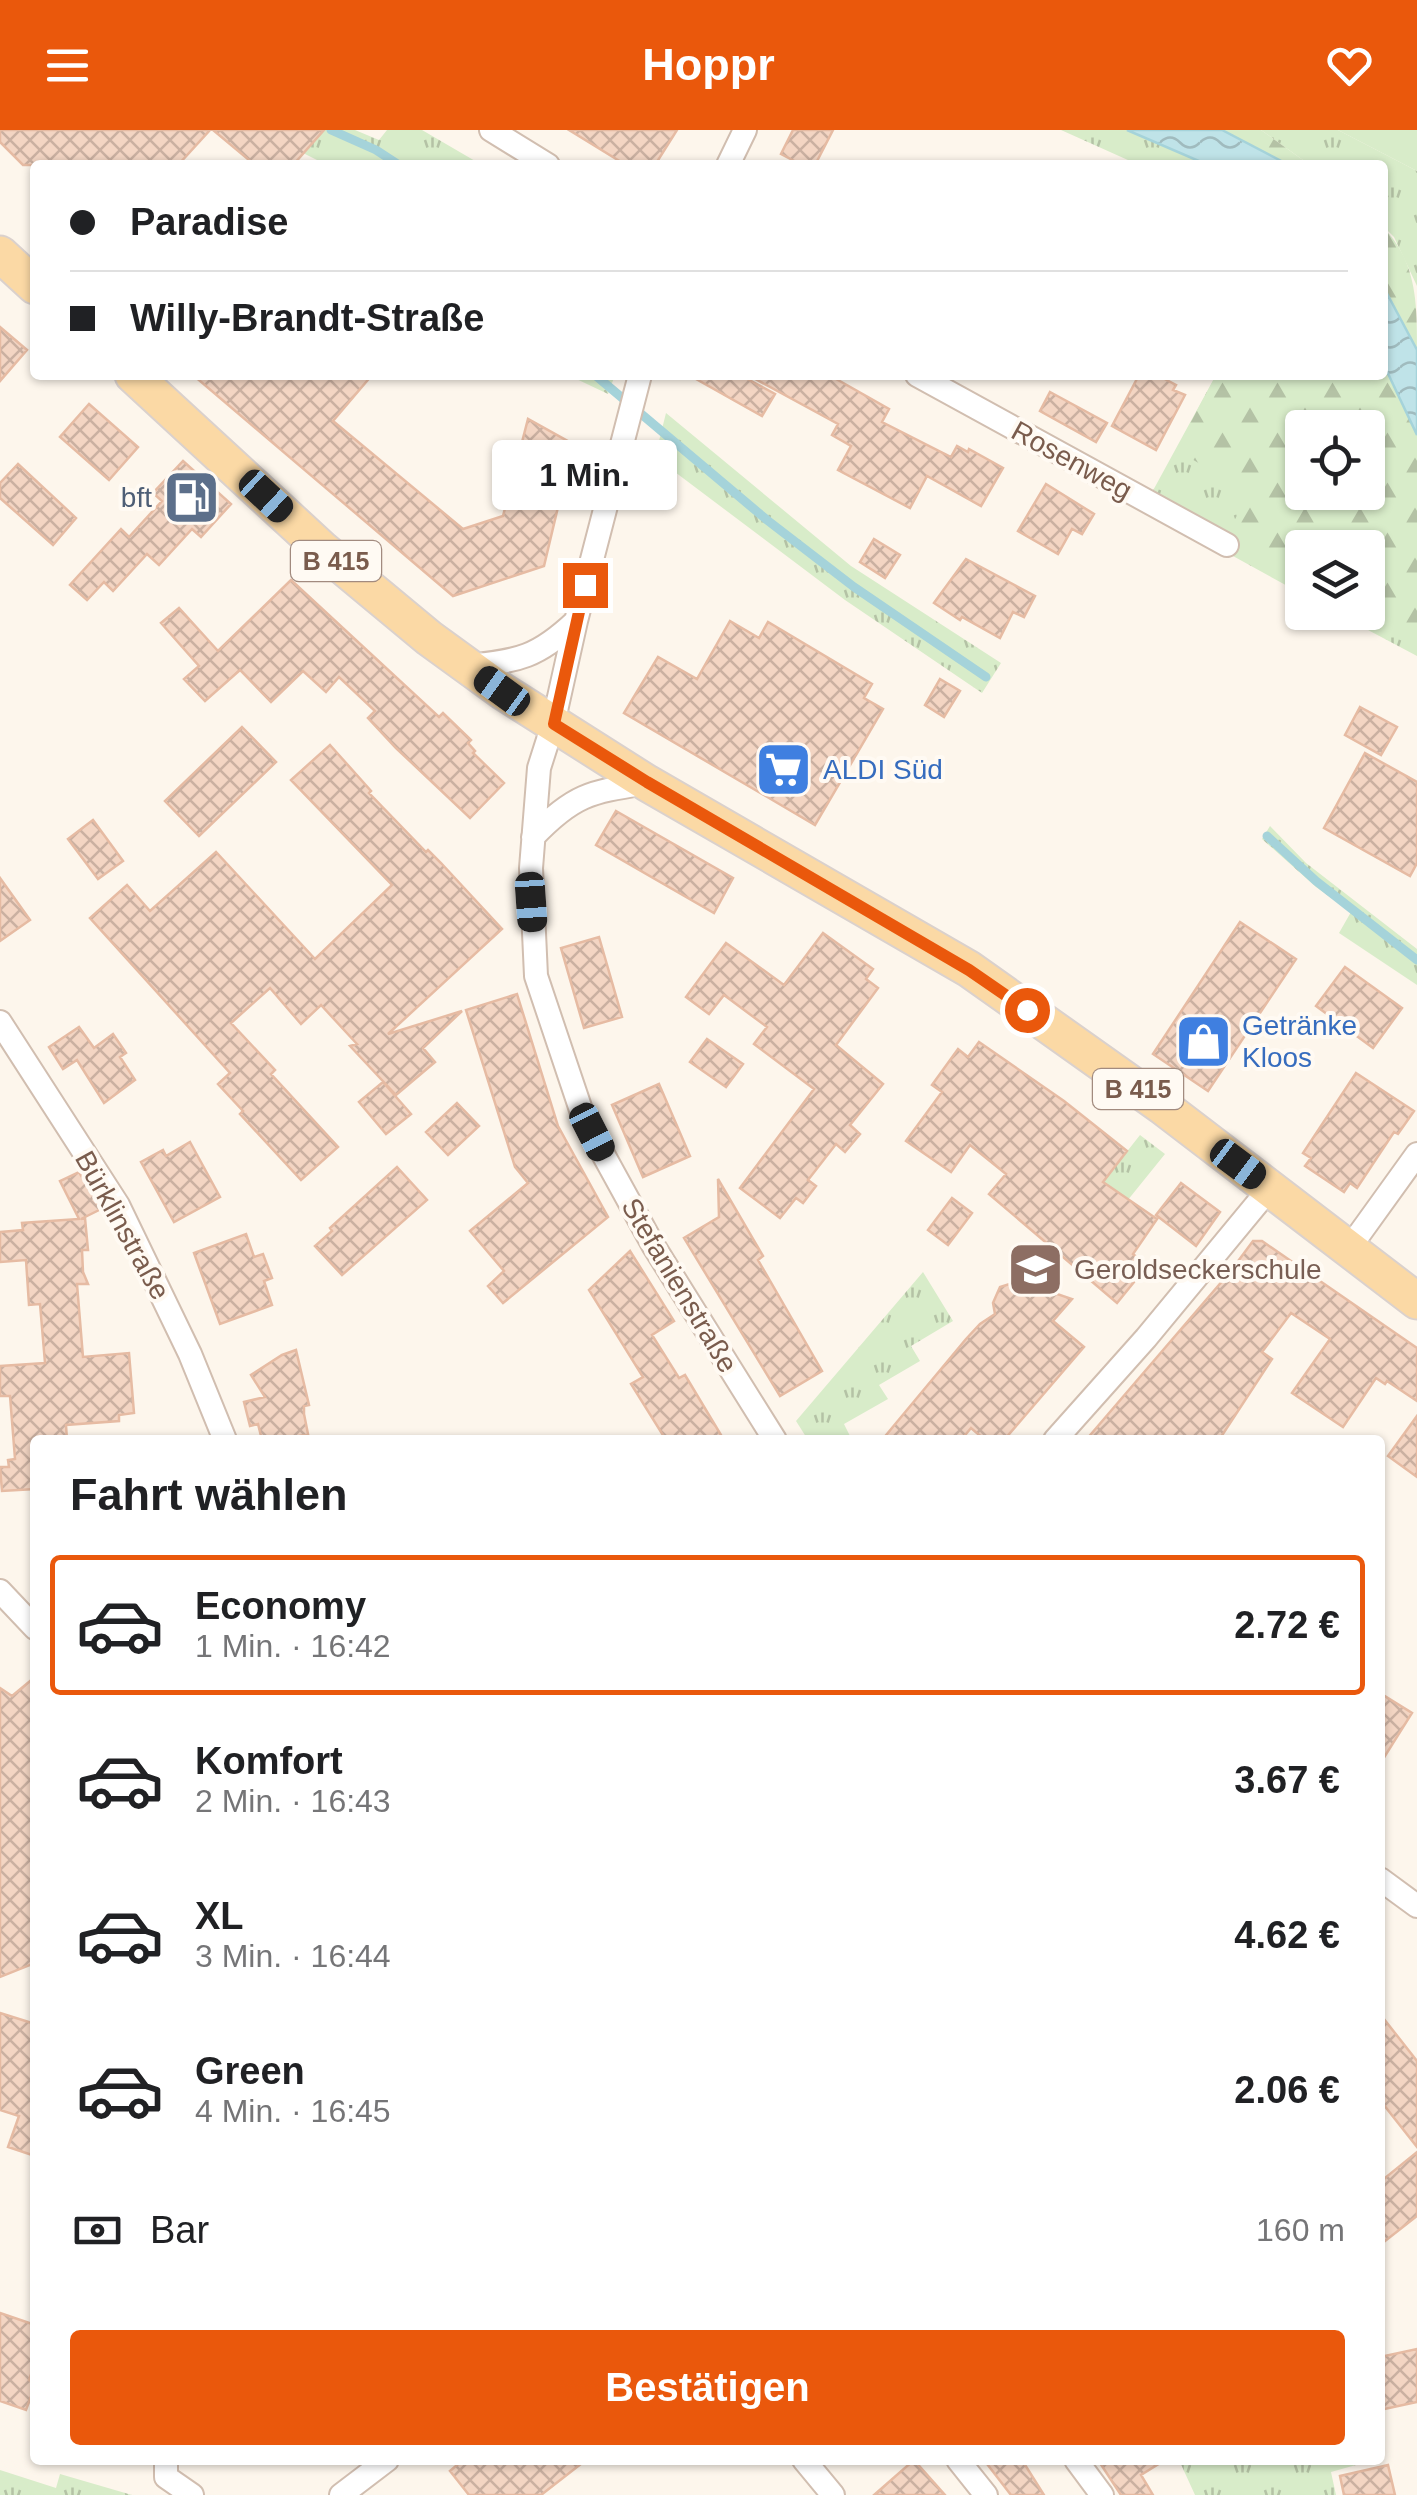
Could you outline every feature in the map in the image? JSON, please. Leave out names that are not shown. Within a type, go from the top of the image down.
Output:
[{"type":"main road","points":[[0,254],[30,281]]},
{"type":"main road","name":"B 415","points":[[138,380],[323,550],[429,638],[647,782],[969,970],[1162,1106],[1417,1301]]},
{"type":"street","points":[[491,130],[540,160]]},
{"type":"street","points":[[730,160],[745,130]]},
{"type":"street","name":"Stefanienstraße","points":[[638,380],[554,724],[539,768],[531,902],[536,976],[581,1110],[653,1245],[772,1435]]},
{"type":"street","name":"Rosenweg","points":[[926,380],[1227,545]]},
{"type":"street","points":[[468,666],[508,662],[548,648],[576,622]]},
{"type":"street","points":[[533,836],[558,811],[590,792],[647,782]]},
{"type":"street","name":"Bürklinstraße","points":[[0,1022],[118,1206],[190,1354],[224,1435]]},
{"type":"street","points":[[1350,1248],[1417,1154]]},
{"type":"street","points":[[1059,1435],[1270,1188]]},
{"type":"street","points":[[0,1591],[30,1623]]},
{"type":"street","points":[[1385,1890],[1417,1906]]},
{"type":"street","points":[[166,2465],[166,2477],[192,2495]]},
{"type":"street","points":[[341,2495],[380,2465]]},
{"type":"street","points":[[808,2465],[833,2495]]},
{"type":"street","points":[[962,2465],[986,2495]]},
{"type":"street","points":[[1080,2465],[1102,2495]]},
{"type":"green space","points":[[324,130],[355,130],[379,140],[387,130],[422,130],[473,160],[317,160],[303,153]]},
{"type":"green space","points":[[1061,130],[1127,130],[1196,160],[1128,160]]},
{"type":"green space","points":[[1222,130],[1261,130],[1303,160],[1279,160]]},
{"type":"green space","points":[[1261,130],[1338,130],[1417,171],[1417,286],[1388,231],[1388,160],[1303,160]]},
{"type":"green space","points":[[1338,130],[1417,130],[1417,171]]},
{"type":"green space","points":[[1388,232],[1402,254],[1413,284],[1417,350],[1388,295]]},
{"type":"green space","points":[[1388,374],[1417,435],[1417,656],[1368,630],[1385,630],[1385,530],[1285,530],[1285,585],[1144,507],[1213,380],[1388,380]]},
{"type":"green space","points":[[1388,374],[1417,435],[1417,635],[1385,617],[1385,530],[1285,530],[1285,563],[1229,531],[1249,492],[1176,450],[1213,380],[1388,380]]},
{"type":"green space","points":[[579,380],[613,380],[608,394]]},
{"type":"green space","points":[[666,413],[851,566],[1001,663],[982,693],[845,600],[655,457]]},
{"type":"green space","points":[[1270,826],[1306,863],[1417,949],[1417,985],[1339,933],[1351,912],[1262,839]]},
{"type":"green space","points":[[1140,1135],[1165,1154],[1119,1211],[1095,1192]]},
{"type":"green space","points":[[923,1272],[953,1321],[911,1346],[920,1361],[879,1385],[888,1399],[844,1424],[850,1435],[805,1435],[796,1421]]},
{"type":"green space","points":[[1181,2465],[1356,2465],[1331,2472],[1336,2495],[1195,2495]]},
{"type":"green space","points":[[0,2470],[56,2488],[60,2474],[132,2495],[0,2495]]},
{"type":"water","points":[[1127,130],[1222,130],[1279,160],[1196,160]]},
{"type":"water","points":[[1388,295],[1417,350],[1417,435],[1388,374]]},
{"type":"building","points":[[0,130],[210,130],[183,160],[30,160],[30,165],[23,165],[0,142]]},
{"type":"building","points":[[213,130],[324,130],[297,160],[249,160]]},
{"type":"building","points":[[569,130],[677,130],[658,160],[618,160]]},
{"type":"building","points":[[793,130],[833,130],[818,160],[792,160],[781,154]]},
{"type":"building","points":[[0,327],[27,350],[0,381]]},
{"type":"building","points":[[199,380],[368,380],[333,421],[463,529],[503,516],[528,419],[573,444],[544,566],[453,596]]},
{"type":"building","points":[[698,380],[749,380],[775,394],[762,416]]},
{"type":"building","points":[[757,380],[838,380],[889,409],[882,422],[951,457],[957,446],[1003,468],[981,506],[927,476],[910,508],[838,470],[851,446],[832,435],[838,424]]},
{"type":"building","points":[[1136,380],[1166,380],[1176,385],[1173,390],[1185,395],[1156,450],[1112,426]]},
{"type":"building","points":[[1050,392],[1107,423],[1096,442],[1040,411]]},
{"type":"building","points":[[89,404],[138,447],[109,480],[60,437]]},
{"type":"building","points":[[183,461],[231,504],[201,537],[192,529],[159,565],[147,554],[113,591],[104,582],[87,600],[70,585],[121,529],[129,537],[162,501],[153,493]]},
{"type":"building","points":[[18,464],[76,518],[53,545],[0,498],[0,483]]},
{"type":"building","points":[[1046,484],[1094,514],[1082,534],[1072,529],[1058,554],[1018,531]]},
{"type":"building","points":[[874,539],[900,555],[885,578],[860,562]]},
{"type":"building","points":[[966,559],[1035,596],[1024,617],[1013,612],[1000,638],[934,603]]},
{"type":"building","points":[[291,580],[439,717],[443,713],[471,740],[468,743],[473,753],[504,783],[470,818],[368,718],[375,711],[339,677],[326,692],[303,671],[271,702],[240,670],[205,701],[184,679],[199,666],[161,623],[179,608],[218,651]]},
{"type":"building","name":"ALDI Süd","points":[[730,621],[759,638],[768,622],[872,684],[864,698],[883,709],[815,825],[624,713],[658,657],[697,679]]},
{"type":"building","points":[[940,679],[960,691],[944,717],[925,705]]},
{"type":"building","points":[[1360,707],[1397,727],[1381,755],[1345,735]]},
{"type":"building","points":[[242,727],[276,762],[199,836],[165,801]]},
{"type":"building","points":[[330,745],[369,793],[502,929],[388,1034],[462,1011],[423,1048],[435,1062],[396,1095],[350,1046],[357,1044],[321,1005],[301,1024],[270,988],[231,1023],[275,1070],[271,1074],[338,1147],[301,1180],[218,1084],[230,1073],[90,918],[127,885],[150,911],[216,852],[315,959],[392,885],[291,780]]},
{"type":"building","points":[[1365,753],[1417,782],[1417,863],[1410,876],[1324,828]]},
{"type":"building","points":[[616,811],[733,878],[714,913],[596,845]]},
{"type":"building","points":[[93,820],[123,861],[98,879],[68,839]]},
{"type":"building","points":[[0,878],[30,920],[0,941]]},
{"type":"building","points":[[1240,922],[1296,959],[1208,1091],[1153,1054]]},
{"type":"building","points":[[823,933],[873,969],[866,979],[878,988],[836,1045],[883,1084],[850,1125],[860,1134],[845,1152],[836,1144],[808,1180],[816,1186],[803,1203],[796,1198],[780,1218],[740,1188],[814,1089],[754,1044],[767,1027],[724,995],[709,1014],[686,997],[726,943],[784,985]]},
{"type":"building","points":[[599,937],[622,1017],[584,1028],[561,948]]},
{"type":"building","points":[[1345,967],[1402,1008],[1373,1048],[1316,1006]]},
{"type":"building","points":[[517,994],[558,1126],[608,1217],[503,1303],[488,1286],[504,1271],[470,1231],[528,1183],[515,1167],[466,1010]]},
{"type":"building","points":[[79,1027],[94,1048],[113,1034],[126,1053],[120,1057],[135,1080],[104,1103],[77,1060],[63,1069],[49,1047]]},
{"type":"building","points":[[707,1039],[743,1064],[726,1087],[690,1062]]},
{"type":"building","points":[[979,1042],[1127,1151],[1103,1182],[1157,1219],[1133,1254],[1147,1266],[1117,1303],[989,1194],[1006,1174],[970,1145],[951,1172],[906,1141],[942,1092],[932,1085],[958,1049],[968,1057]]},
{"type":"building","points":[[1356,1073],[1414,1111],[1398,1134],[1394,1132],[1357,1188],[1350,1183],[1344,1192],[1305,1166],[1311,1158],[1303,1153]]},
{"type":"building","points":[[383,1082],[411,1114],[386,1134],[359,1102]]},
{"type":"building","points":[[659,1084],[690,1156],[643,1177],[612,1105]]},
{"type":"building","points":[[457,1103],[479,1126],[448,1155],[426,1132]]},
{"type":"building","points":[[190,1142],[220,1197],[174,1222],[141,1162],[163,1150],[166,1156]]},
{"type":"building","points":[[397,1167],[427,1200],[342,1275],[315,1246]]},
{"type":"building","points":[[79,1172],[101,1209],[81,1219],[85,1218],[88,1250],[82,1250],[88,1284],[77,1284],[83,1357],[129,1353],[134,1413],[119,1415],[119,1421],[66,1425],[67,1435],[30,1435],[30,1489],[2,1491],[0,1467],[9,1467],[8,1460],[15,1459],[10,1396],[0,1396],[0,1366],[45,1363],[40,1304],[29,1305],[26,1260],[0,1262],[0,1232],[23,1230],[22,1223],[79,1219],[60,1181]]},
{"type":"building","points":[[718,1179],[763,1256],[758,1260],[822,1371],[780,1396],[684,1238],[719,1217]]},
{"type":"building","points":[[1181,1183],[1220,1212],[1196,1246],[1156,1215]]},
{"type":"building","points":[[952,1198],[972,1213],[948,1245],[928,1230]]},
{"type":"building","points":[[246,1234],[254,1257],[263,1254],[272,1278],[264,1281],[272,1305],[220,1324],[194,1253]]},
{"type":"building","points":[[1253,1241],[1262,1241],[1417,1348],[1417,1401],[1376,1378],[1343,1427],[1292,1393],[1330,1339],[1291,1313],[1262,1352],[1272,1359],[1222,1435],[1090,1435]]},
{"type":"building","points":[[630,1251],[674,1321],[652,1335],[679,1378],[685,1375],[721,1435],[663,1435],[631,1384],[643,1377],[589,1290]]},
{"type":"building","points":[[1019,1281],[1072,1299],[1053,1321],[1084,1347],[1008,1435],[979,1435],[971,1428],[965,1435],[886,1435],[966,1339],[995,1314],[993,1303],[1000,1287]]},
{"type":"building","points":[[296,1350],[309,1405],[304,1406],[308,1434],[261,1435],[258,1424],[250,1426],[244,1402],[265,1397],[251,1375]]},
{"type":"building","points":[[1417,1416],[1417,1477],[1388,1456]]},
{"type":"building","points":[[30,1681],[30,1965],[0,1977],[0,1688],[12,1696]]},
{"type":"building","points":[[1385,1696],[1412,1713],[1385,1756]]},
{"type":"building","points":[[0,2013],[30,2022],[30,2154],[8,2147],[19,2116],[0,2110]]},
{"type":"building","points":[[1385,2020],[1417,2061],[1417,2147],[1385,2106]]},
{"type":"building","points":[[1417,2152],[1417,2216],[1385,2241],[1385,2178]]},
{"type":"building","points":[[0,2313],[30,2323],[30,2399],[26,2410],[0,2401]]},
{"type":"building","points":[[1417,2349],[1417,2402],[1385,2409],[1385,2356]]},
{"type":"building","points":[[457,2465],[580,2465],[541,2495],[469,2495],[450,2471]]},
{"type":"building","points":[[908,2465],[918,2465],[945,2495],[874,2495]]},
{"type":"building","points":[[988,2465],[1025,2465],[1044,2495],[1011,2495]]},
{"type":"building","points":[[1101,2465],[1157,2465],[1141,2475],[1153,2495],[1121,2495]]},
{"type":"building","points":[[1388,2465],[1395,2495],[1344,2495],[1340,2476]]},
{"type":"waterway","points":[[331,130],[391,160]]},
{"type":"waterway","points":[[601,380],[767,520],[854,587],[986,677]]},
{"type":"waterway","points":[[1267,836],[1316,881],[1417,960]]},
{"type":"place","name":"bft","points":[[191,497]]},
{"type":"place","name":"ALDI Süd","points":[[784,769]]},
{"type":"place","name":"Getränke Kloos","points":[[1203,1041]]},
{"type":"place","name":"Geroldseckerschule","points":[[1035,1269]]},
{"type":"route","points":[[585,585],[554,724],[969,970],[1027,1010]]}]
